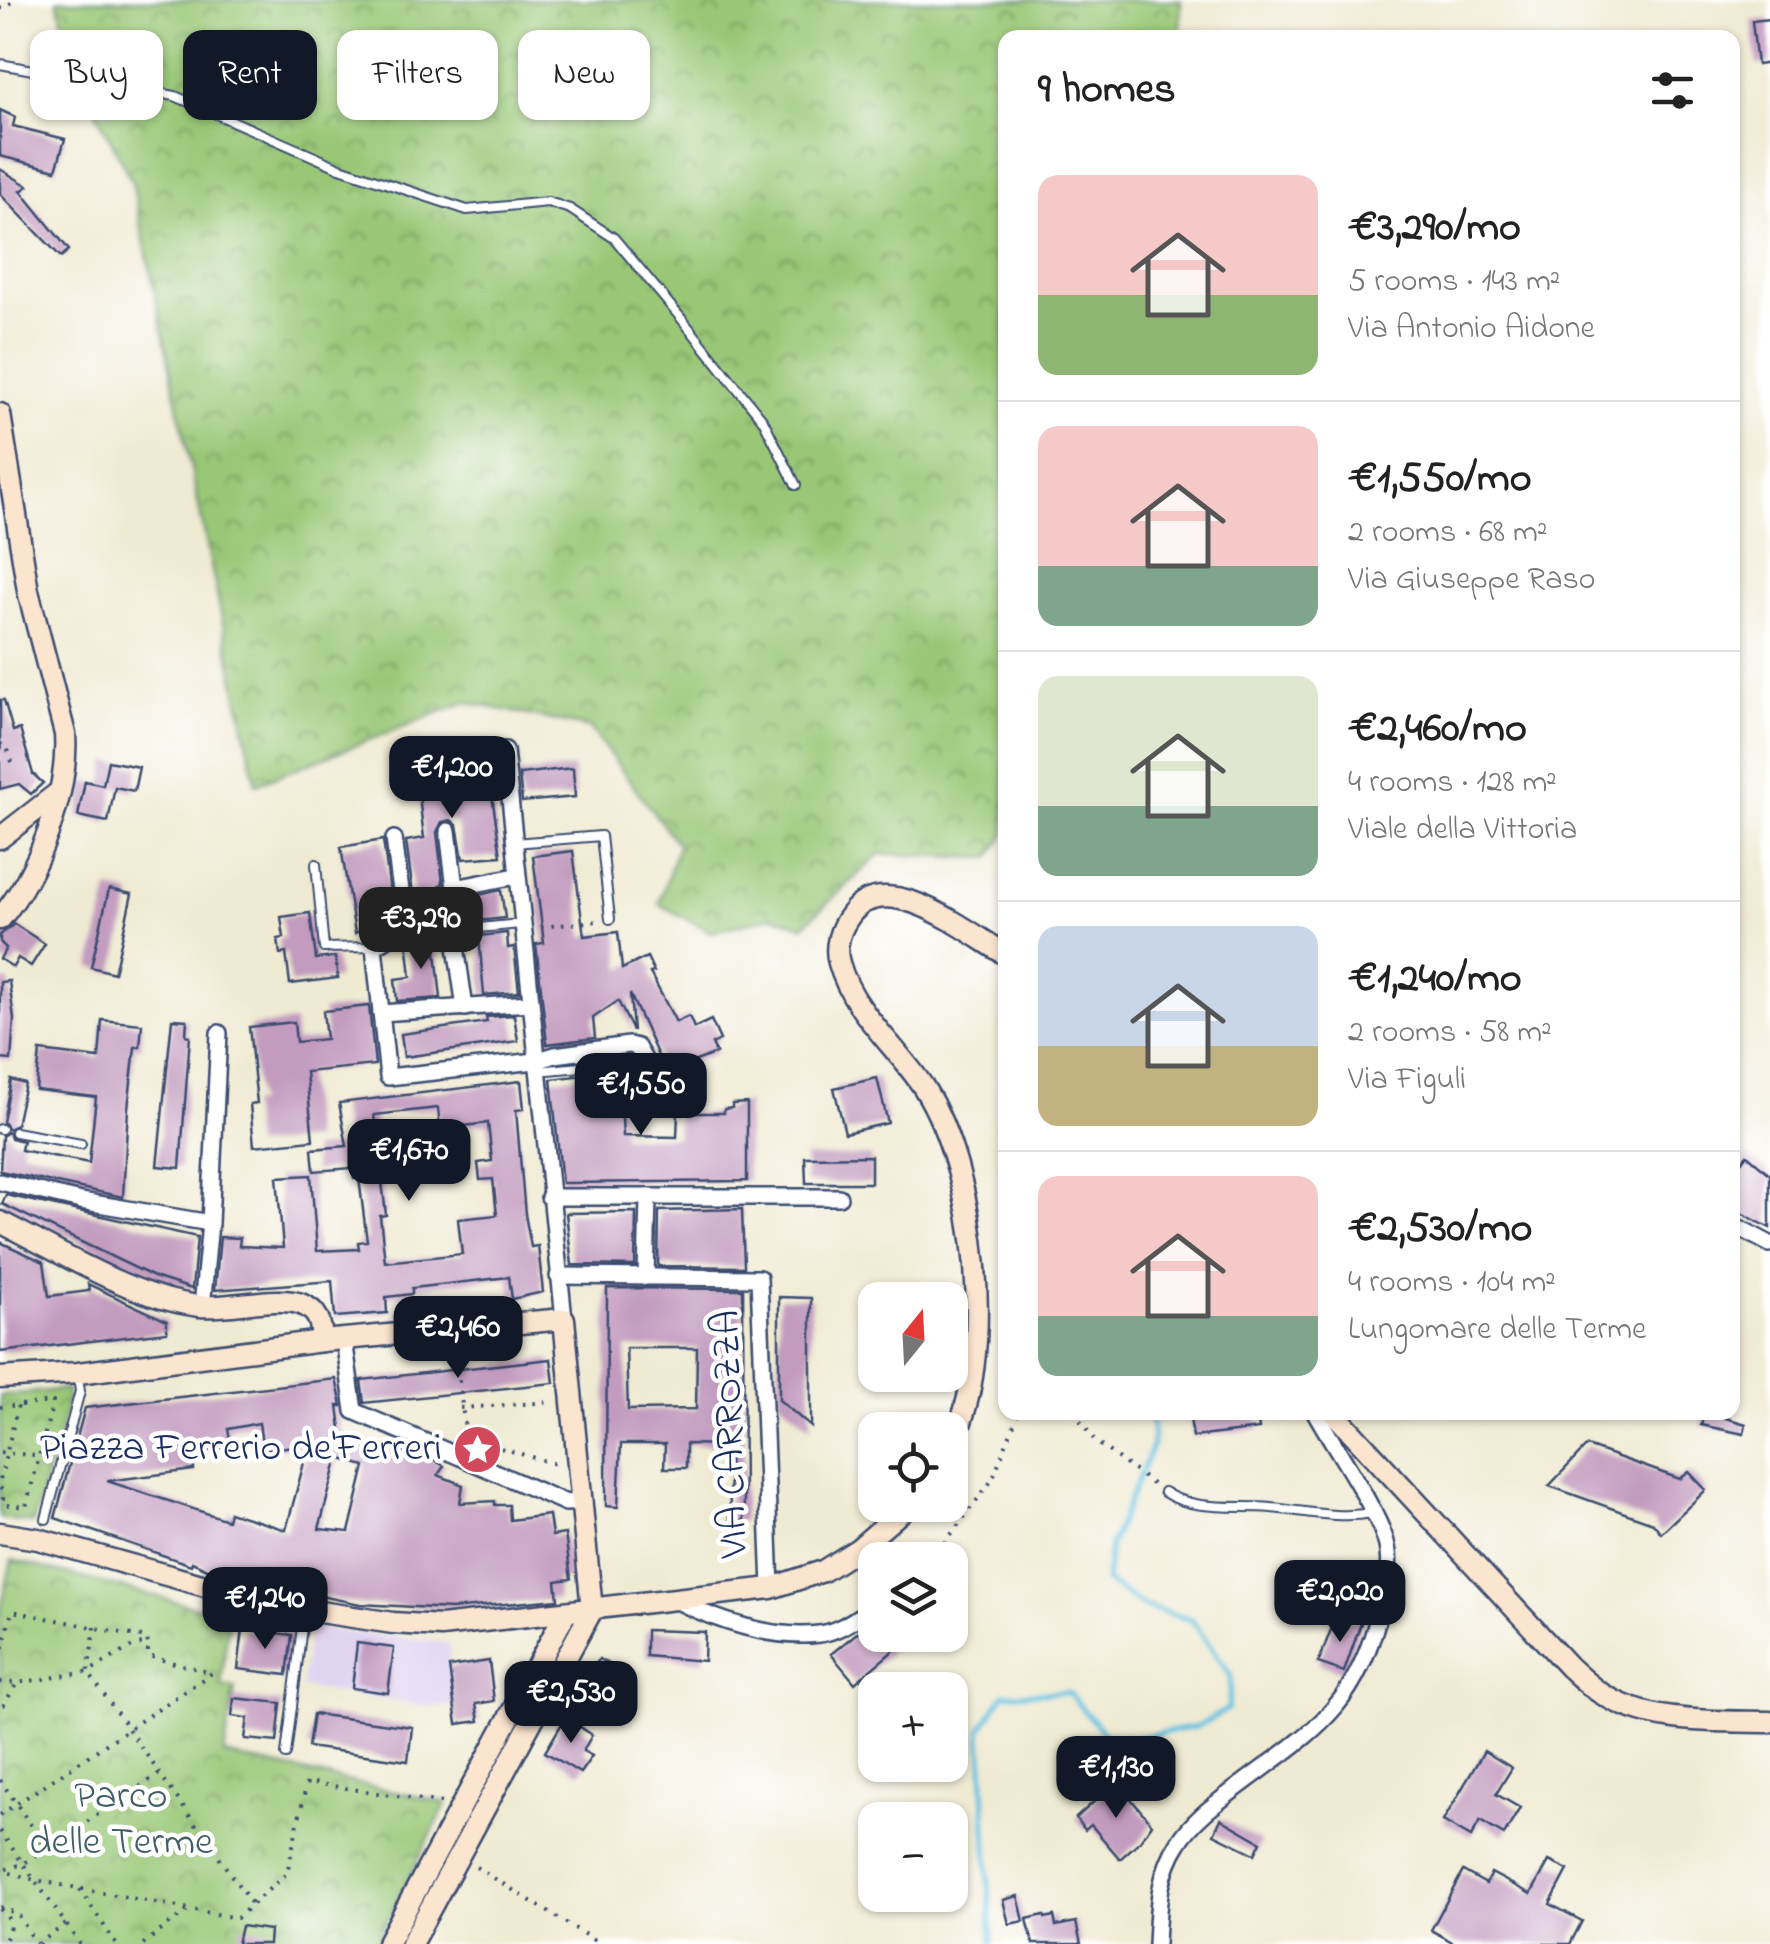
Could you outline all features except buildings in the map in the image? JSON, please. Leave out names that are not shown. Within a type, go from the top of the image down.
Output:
[{"type":"street","points":[[0,414],[28,591],[65,734],[66,758],[60,791],[18,898],[0,919]]},
{"type":"street","points":[[411,1944],[592,1610],[584,1501],[505,750]]},
{"type":"street","points":[[0,838],[60,791]]},
{"type":"street","points":[[448,831],[455,896]]},
{"type":"street","points":[[394,840],[406,927]]},
{"type":"street","points":[[516,876],[435,902],[374,947],[388,1077],[536,1066],[555,1055],[629,1045],[637,1047],[663,1093]]},
{"type":"street","points":[[966,1412],[975,1370],[976,1293],[966,1193],[946,1131],[924,1088],[853,998],[838,960],[840,930],[855,908],[878,898],[900,896],[998,950]]},
{"type":"street","points":[[456,946],[464,1008]]},
{"type":"street","points":[[381,1013],[530,1003]]},
{"type":"street","points":[[202,1307],[210,1223],[218,1034]]},
{"type":"street","points":[[0,1182],[82,1202],[210,1223]]},
{"type":"street","points":[[550,1197],[838,1197]]},
{"type":"street","points":[[558,1276],[646,1277],[648,1197]]},
{"type":"street","points":[[0,1222],[119,1280],[176,1302],[202,1307],[298,1302],[315,1312],[333,1340],[354,1410],[566,1502],[584,1501]]},
{"type":"street","points":[[1740,1228],[1770,1244]]},
{"type":"street","name":"VIA CARROZZA","points":[[646,1277],[759,1278],[771,1588]]},
{"type":"street","points":[[0,1378],[78,1373],[333,1340],[564,1319]]},
{"type":"street","points":[[1156,1944],[1160,1887],[1180,1840],[1202,1814],[1319,1726],[1339,1706],[1358,1676],[1373,1637],[1389,1573],[1387,1545],[1319,1420]]},
{"type":"street","points":[[1340,1420],[1568,1667],[1598,1692],[1632,1710],[1669,1717],[1770,1722]]},
{"type":"street","points":[[0,1533],[38,1538],[272,1605],[441,1626],[771,1588],[823,1571],[858,1549],[889,1522]]},
{"type":"street","points":[[675,1600],[713,1619],[773,1632],[820,1634],[858,1617]]},
{"type":"street","points":[[387,1944],[565,1614]]},
{"type":"lane","points":[[0,64],[175,96],[340,168],[467,210],[548,202],[570,210],[614,238],[684,323],[763,420],[796,485]]},
{"type":"lane","points":[[426,755],[505,750]]},
{"type":"lane","points":[[514,843],[600,836],[610,919]]},
{"type":"lane","points":[[316,864],[324,948],[374,947]]},
{"type":"lane","points":[[455,896],[458,930],[521,924]]},
{"type":"lane","points":[[536,1066],[626,1063]]},
{"type":"lane","points":[[15,1132],[82,1144]]},
{"type":"lane","points":[[46,1518],[80,1391],[78,1373]]},
{"type":"lane","points":[[1164,1492],[1173,1498],[1215,1506],[1271,1508],[1344,1518],[1372,1514]]},
{"type":"lane","points":[[286,1754],[304,1610]]},
{"type":"path","points":[[0,9],[17,0]]},
{"type":"path","points":[[0,748],[8,747],[14,765]]},
{"type":"path","points":[[435,902],[441,944],[456,946]]},
{"type":"path","points":[[550,926],[610,919]]},
{"type":"path","points":[[453,1330],[466,1438],[562,1466],[580,1465]]},
{"type":"path","points":[[460,1408],[573,1401]]},
{"type":"path","points":[[0,1407],[52,1402],[26,1508],[2,1504],[4,1491],[0,1488]]},
{"type":"path","points":[[0,1480],[3,1453],[18,1405]]},
{"type":"path","points":[[946,1542],[992,1480],[1015,1420]]},
{"type":"path","points":[[1080,1420],[1096,1442],[1164,1492]]},
{"type":"path","points":[[3,1453],[62,1458]]},
{"type":"path","points":[[0,1658],[12,1612],[147,1638],[148,1656],[212,1673],[0,1815]]},
{"type":"path","points":[[94,1627],[88,1672],[251,1903]]},
{"type":"path","points":[[0,1682],[88,1672],[136,1644],[148,1645]]},
{"type":"path","points":[[0,1711],[17,1683]]},
{"type":"path","points":[[2,1870],[23,1864],[158,1774]]},
{"type":"path","points":[[0,1780],[46,1848]]},
{"type":"path","points":[[2,1870],[35,1880],[237,1918],[287,1873],[307,1782],[442,1803]]},
{"type":"path","points":[[0,1831],[80,1944]]},
{"type":"path","points":[[460,1856],[600,1944]]},
{"type":"path","points":[[80,1888],[116,1944]]},
{"type":"path","points":[[0,1908],[18,1914],[37,1944],[66,1924]]},
{"type":"path","points":[[0,1908],[10,1919],[11,1927],[3,1944]]},
{"type":"path","points":[[143,1944],[190,1910]]},
{"type":"shaded area","points":[[310,1625],[450,1643],[454,1706],[432,1707],[301,1687]]},
{"type":"green space","points":[[57,0],[1181,0],[1180,30],[998,30],[998,846],[990,858],[880,854],[803,926],[773,916],[711,932],[659,904],[678,845],[590,728],[466,702],[256,784],[132,182],[100,120],[163,120],[163,30],[65,30]]},
{"type":"green space","points":[[67,1389],[67,1406],[33,1523],[0,1518],[0,1396]]},
{"type":"green space","name":"Parco delle Terme","points":[[12,1560],[229,1615],[221,1686],[235,1688],[224,1755],[447,1803],[375,1944],[0,1944],[0,1612]]},
{"type":"waterway","points":[[992,1944],[981,1729],[1004,1694],[1068,1692],[1111,1742],[1196,1727],[1228,1709],[1231,1676],[1192,1620],[1144,1606],[1106,1582],[1110,1546],[1153,1444],[1152,1420]]},
{"type":"place","name":"Piazza Ferrerio de'Ferreri","points":[[477,1449]]}]
